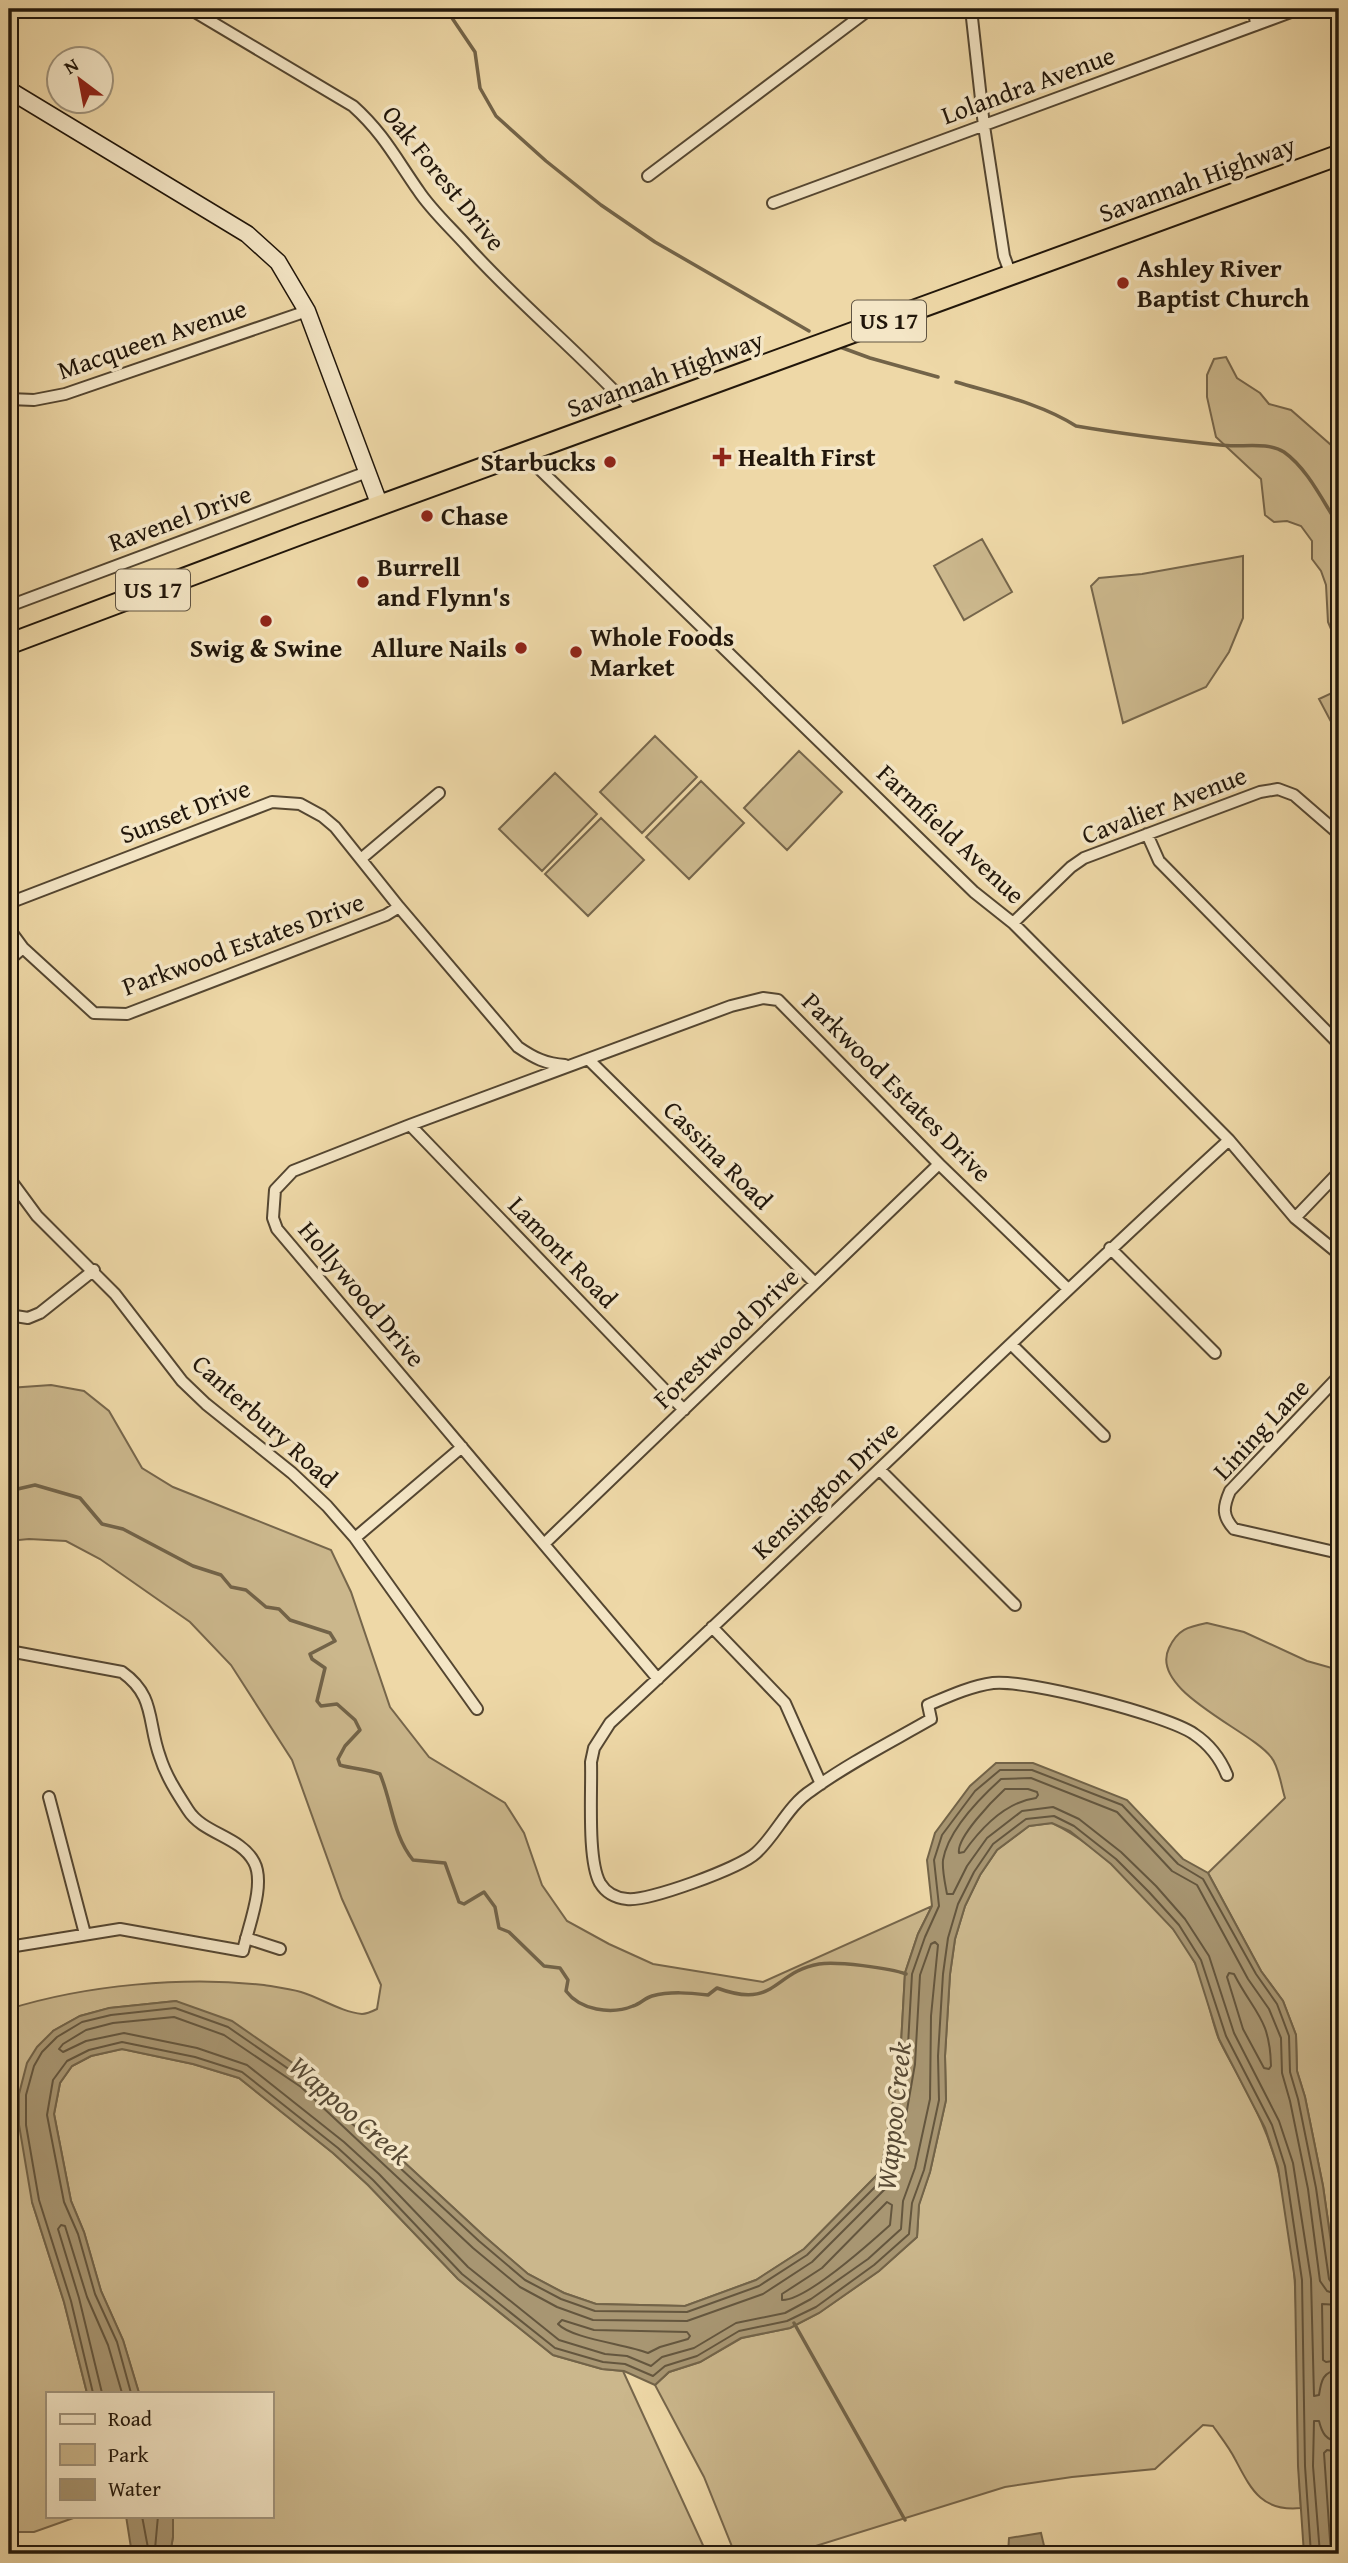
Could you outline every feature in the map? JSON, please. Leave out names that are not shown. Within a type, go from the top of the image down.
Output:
[{"type":"highway","name":"Savannah Highway","points":[[9,644],[1339,155]]},
{"type":"main road","points":[[9,90],[247,234],[278,262],[307,310],[380,506]]},
{"type":"street","name":"Oak Forest Drive","points":[[190,9],[353,106],[374,125],[391,146],[419,192],[499,282],[611,386],[635,412]]},
{"type":"street","points":[[648,176],[870,9]]},
{"type":"street","points":[[971,9],[984,126],[1004,256],[1011,275]]},
{"type":"street","points":[[1254,9],[1256,25]]},
{"type":"street","name":"Lolandra Avenue","points":[[773,203],[1299,9]]},
{"type":"street","name":"Macqueen Avenue","points":[[9,399],[34,400],[65,394],[307,310]]},
{"type":"street","name":"Farmfield Avenue","points":[[524,454],[974,892],[1013,923],[1228,1140],[1295,1218],[1339,1254]]},
{"type":"street","name":"Ravenel Drive","points":[[9,606],[367,472]]},
{"type":"street","name":"Cavalier Avenue","points":[[1013,923],[1070,867],[1084,858],[1260,792],[1278,789],[1294,795],[1339,834]]},
{"type":"street","points":[[362,858],[439,793]]},
{"type":"street","name":"Sunset Drive","points":[[9,903],[272,802],[300,804],[335,827],[469,991],[519,1047],[535,1059],[550,1064],[571,1065]]},
{"type":"street","points":[[1147,834],[1159,860],[1339,1044]]},
{"type":"street","name":"Parkwood Estates Drive","points":[[9,929],[23,948],[94,1013],[127,1014],[386,915],[399,907]]},
{"type":"street","points":[[9,960],[23,948]]},
{"type":"street","name":"Parkwood Estates Drive","points":[[588,1059],[732,1006],[763,998],[778,1000],[939,1164],[1068,1289]]},
{"type":"street","name":"Hollywood Drive","points":[[588,1059],[293,1171],[275,1190],[273,1218],[277,1229],[658,1679]]},
{"type":"street","name":"Cassina Road","points":[[588,1059],[815,1283]]},
{"type":"street","name":"Lamont Road","points":[[410,1125],[684,1410]]},
{"type":"street","name":"Kensington Drive","points":[[821,1784],[792,1806],[755,1854],[737,1866],[645,1898],[628,1899],[610,1894],[600,1883],[594,1860],[591,1762],[594,1748],[610,1723],[880,1470],[1110,1248],[1228,1140]]},
{"type":"street","name":"Forestwood Drive","points":[[544,1544],[939,1164]]},
{"type":"street","points":[[1295,1218],[1339,1172]]},
{"type":"street","name":"Canterbury Road","points":[[9,1178],[37,1216],[94,1270],[115,1294],[182,1381],[206,1404],[292,1473],[327,1506],[355,1538],[477,1709]]},
{"type":"street","points":[[1110,1248],[1215,1353]]},
{"type":"street","points":[[9,1315],[28,1318],[40,1312],[94,1270]]},
{"type":"street","points":[[1011,1344],[1104,1436]]},
{"type":"street","name":"Lining Lane","points":[[1339,1376],[1230,1491],[1224,1504],[1224,1513],[1234,1530],[1339,1553]]},
{"type":"street","points":[[355,1538],[462,1447]]},
{"type":"street","points":[[880,1470],[1015,1605]]},
{"type":"street","points":[[712,1627],[785,1703],[821,1784],[931,1720],[928,1705],[965,1690],[992,1683],[1011,1682],[1069,1693],[1192,1732],[1209,1745],[1227,1775]]},
{"type":"street","points":[[9,1651],[122,1672],[137,1683],[145,1696],[162,1762],[190,1813],[207,1828],[245,1850],[255,1863],[260,1881],[243,1951],[120,1929],[9,1947]]},
{"type":"street","points":[[49,1797],[85,1934]]},
{"type":"street","points":[[246,1938],[280,1949]]},
{"type":"green space","points":[[1226,357],[1237,378],[1260,393],[1269,404],[1291,410],[1339,452],[1339,648],[1328,622],[1326,585],[1321,571],[1312,559],[1312,541],[1301,526],[1287,521],[1274,522],[1265,515],[1261,479],[1216,437],[1207,397],[1207,375],[1214,359]]},
{"type":"green space","points":[[982,539],[1012,592],[964,620],[934,566]]},
{"type":"green space","points":[[1243,556],[1243,618],[1229,652],[1206,687],[1123,723],[1091,586],[1099,578],[1142,574]]},
{"type":"green space","points":[[1336,691],[1339,698],[1338,735],[1319,699]]},
{"type":"green space","points":[[655,736],[697,777],[642,833],[600,792]]},
{"type":"green space","points":[[799,751],[842,792],[787,850],[744,808]]},
{"type":"green space","points":[[555,773],[597,814],[542,871],[499,829]]},
{"type":"green space","points":[[701,781],[744,823],[689,879],[646,837]]},
{"type":"green space","points":[[601,818],[644,860],[588,916],[545,874]]},
{"type":"green space","points":[[51,1385],[84,1391],[109,1411],[142,1468],[173,1487],[331,1550],[351,1592],[390,1707],[429,1757],[505,1803],[524,1833],[542,1885],[567,1921],[653,1964],[763,1982],[932,1906],[918,1934],[905,1973],[900,2062],[881,2171],[804,2249],[756,2280],[685,2306],[596,2304],[564,2293],[528,2274],[310,2075],[176,2001],[110,2008],[80,2016],[53,2031],[32,2202],[64,2302],[87,2392],[46,2392],[46,2518],[73,2518],[34,2532],[9,2532],[9,2009],[102,1988],[168,1982],[233,1982],[292,1990],[346,2011],[362,2014],[377,2009],[381,1985],[342,1899],[292,1760],[231,1665],[190,1622],[100,1559],[66,1541],[9,1541],[9,1388]]},
{"type":"green space","points":[[1207,1623],[1244,1632],[1307,1661],[1339,1670],[1339,2476],[1335,2404],[1338,2353],[1337,2284],[1323,2186],[1297,2071],[1296,2035],[1283,2001],[1261,1971],[1208,1873],[1285,1798],[1278,1771],[1271,1757],[1260,1746],[1187,1694],[1173,1679],[1167,1664],[1172,1642],[1184,1630]]},
{"type":"green space","points":[[1052,1823],[1112,1864],[1151,1902],[1182,1942],[1198,1970],[1218,2037],[1270,2143],[1286,2208],[1292,2250],[1301,2508],[1276,2506],[1259,2496],[1213,2426],[1203,2425],[1155,2469],[1005,2487],[790,2554],[735,2554],[704,2477],[655,2385],[669,2372],[700,2362],[742,2338],[790,2328],[819,2313],[879,2271],[917,2237],[919,2204],[930,2172],[946,2100],[945,2056],[950,1974],[955,1939],[965,1906],[980,1875],[997,1850],[1029,1826]]},
{"type":"green space","points":[[122,2049],[193,2064],[239,2078],[333,2153],[368,2185],[458,2279],[553,2355],[602,2369],[623,2371],[707,2554],[170,2554],[173,2518],[273,2518],[273,2392],[139,2392],[123,2340],[101,2291],[84,2232],[71,2201],[54,2114],[60,2083],[72,2066],[91,2056]]},
{"type":"water","name":"Wappoo Creek","points":[[996,1763],[1033,1763],[1127,1800],[1183,1859],[1208,1873],[1261,1971],[1283,2001],[1296,2035],[1297,2071],[1323,2186],[1337,2284],[1338,2353],[1335,2404],[1339,2554],[1304,2554],[1298,2466],[1295,2280],[1278,2167],[1265,2128],[1219,2039],[1195,1963],[1173,1929],[1111,1864],[1070,1831],[1052,1823],[1029,1826],[997,1850],[980,1875],[965,1906],[955,1939],[950,1974],[945,2056],[946,2100],[930,2172],[919,2205],[917,2237],[879,2271],[819,2313],[790,2328],[741,2338],[700,2362],[669,2372],[655,2385],[624,2371],[602,2369],[553,2355],[458,2279],[368,2185],[333,2153],[239,2078],[193,2064],[122,2049],[91,2056],[72,2066],[60,2083],[54,2114],[71,2201],[84,2232],[101,2291],[123,2340],[139,2392],[87,2392],[64,2302],[32,2202],[19,2125],[19,2094],[27,2063],[37,2047],[53,2031],[80,2016],[109,2008],[176,2001],[232,2021],[310,2075],[528,2274],[564,2293],[596,2304],[685,2306],[756,2280],[804,2249],[881,2171],[900,2062],[905,1973],[918,1934],[932,1906],[927,1860],[935,1833],[970,1786]]},
{"type":"water","points":[[126,2518],[173,2518],[170,2554],[132,2554]]},
{"type":"water","points":[[1041,2533],[1046,2554],[1008,2554],[1009,2538]]},
{"type":"waterway","points":[[437,9],[450,15],[475,52],[480,88],[496,116],[546,161],[601,205],[655,242],[809,331]]},
{"type":"waterway","points":[[840,347],[938,377]]},
{"type":"waterway","points":[[956,382],[1033,405],[1076,426],[1184,441],[1277,449],[1300,467],[1339,526]]},
{"type":"waterway","points":[[9,1491],[35,1485],[80,1498],[102,1524],[123,1529],[193,1566],[221,1575],[231,1587],[246,1590],[266,1607],[279,1609],[290,1620],[330,1633],[335,1641],[310,1654],[312,1659],[325,1668],[317,1701],[321,1706],[337,1704],[355,1720],[360,1730],[345,1746],[338,1759],[340,1765],[380,1774],[397,1830],[413,1860],[445,1863],[459,1902],[464,1904],[484,1892],[495,1907],[499,1928],[509,1932],[544,1966],[560,1968],[568,1980],[566,1991],[579,2003],[596,2009],[615,2010],[666,1993],[708,1995],[717,1988],[751,1995],[773,1987],[804,1968],[819,1964],[838,1963],[906,1974]]},
{"type":"waterway","points":[[794,2323],[905,2520]]},
{"type":"place","name":"Ashley River Baptist Church","points":[[1123,283]]},
{"type":"place","name":"Health First","points":[[722,457]]},
{"type":"place","name":"Starbucks","points":[[610,462]]},
{"type":"place","name":"Chase","points":[[427,516]]},
{"type":"place","name":"Burrell and Flynn's","points":[[363,582]]},
{"type":"place","name":"Swig & Swine","points":[[266,621]]},
{"type":"place","name":"Allure Nails","points":[[521,648]]},
{"type":"place","name":"Whole Foods Market","points":[[576,652]]}]
